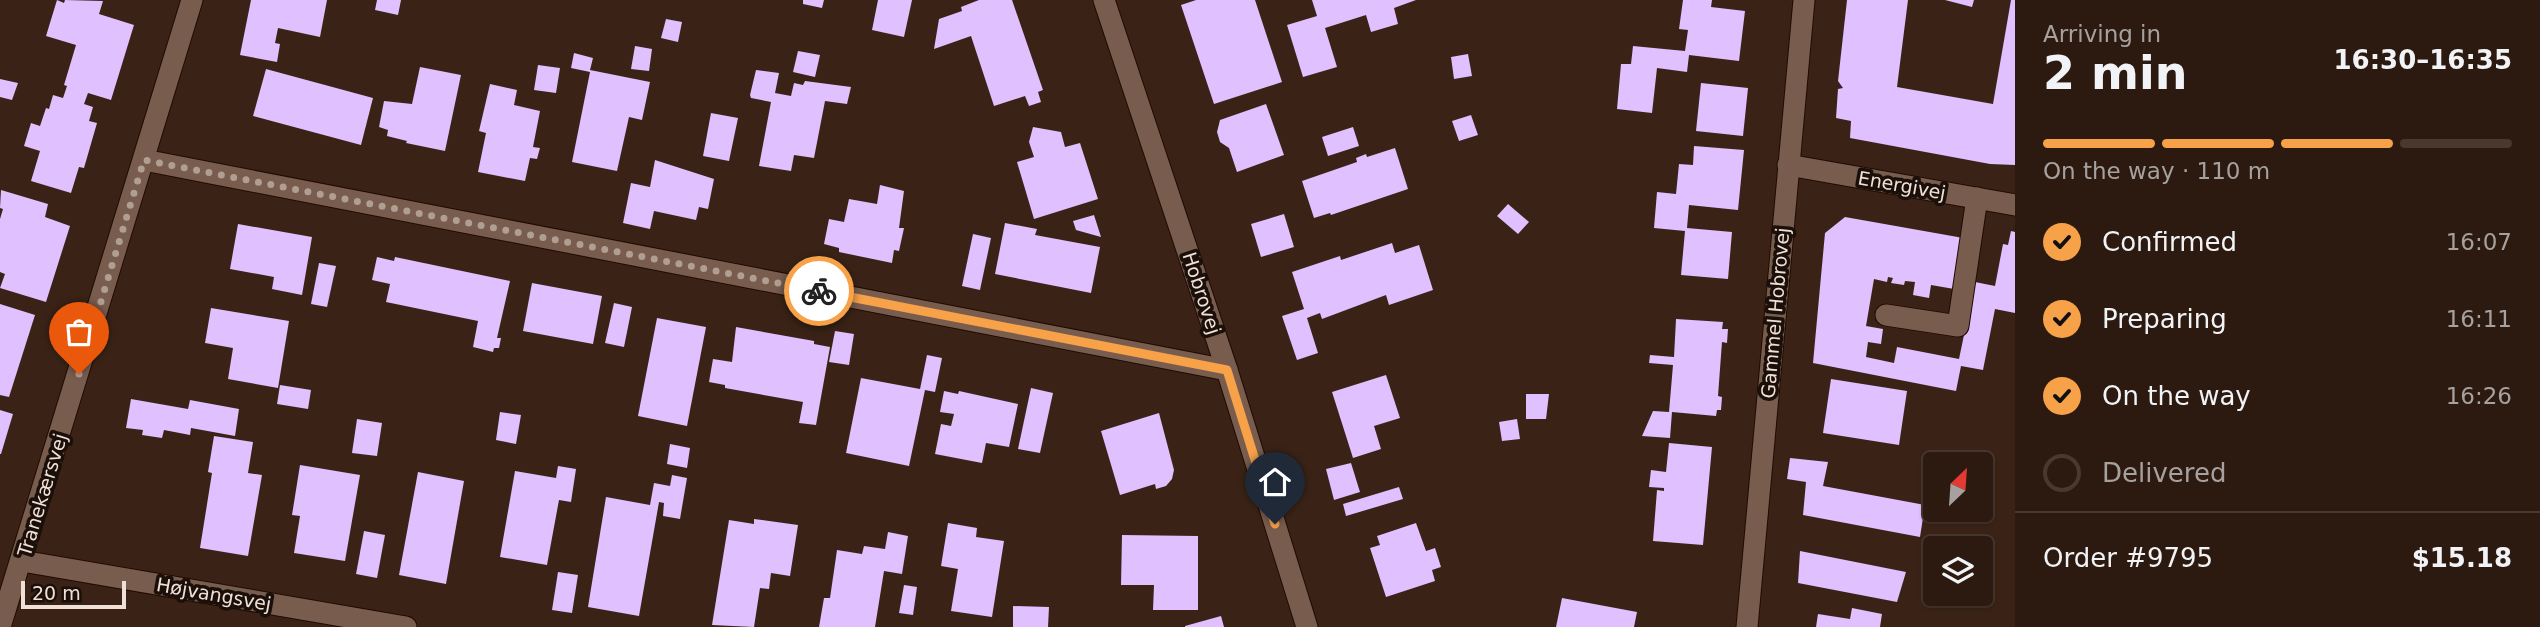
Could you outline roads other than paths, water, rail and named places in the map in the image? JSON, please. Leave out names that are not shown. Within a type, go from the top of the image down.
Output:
[{"type":"street","name":"Tranekærsvej","points":[[0,627],[192,0]]},
{"type":"street","name":"Hobrovej","points":[[1104,0],[1227,370],[1307,627]]},
{"type":"street","name":"Gammel Hobrovej","points":[[1747,627],[1804,0]]},
{"type":"street","points":[[144,160],[1227,370]]},
{"type":"street","name":"Energivej","points":[[1788,165],[2015,205]]},
{"type":"street","points":[[1886,315],[1958,326],[1977,198]]},
{"type":"street","name":"Højvangsvej","points":[[22,561],[406,627]]}]
